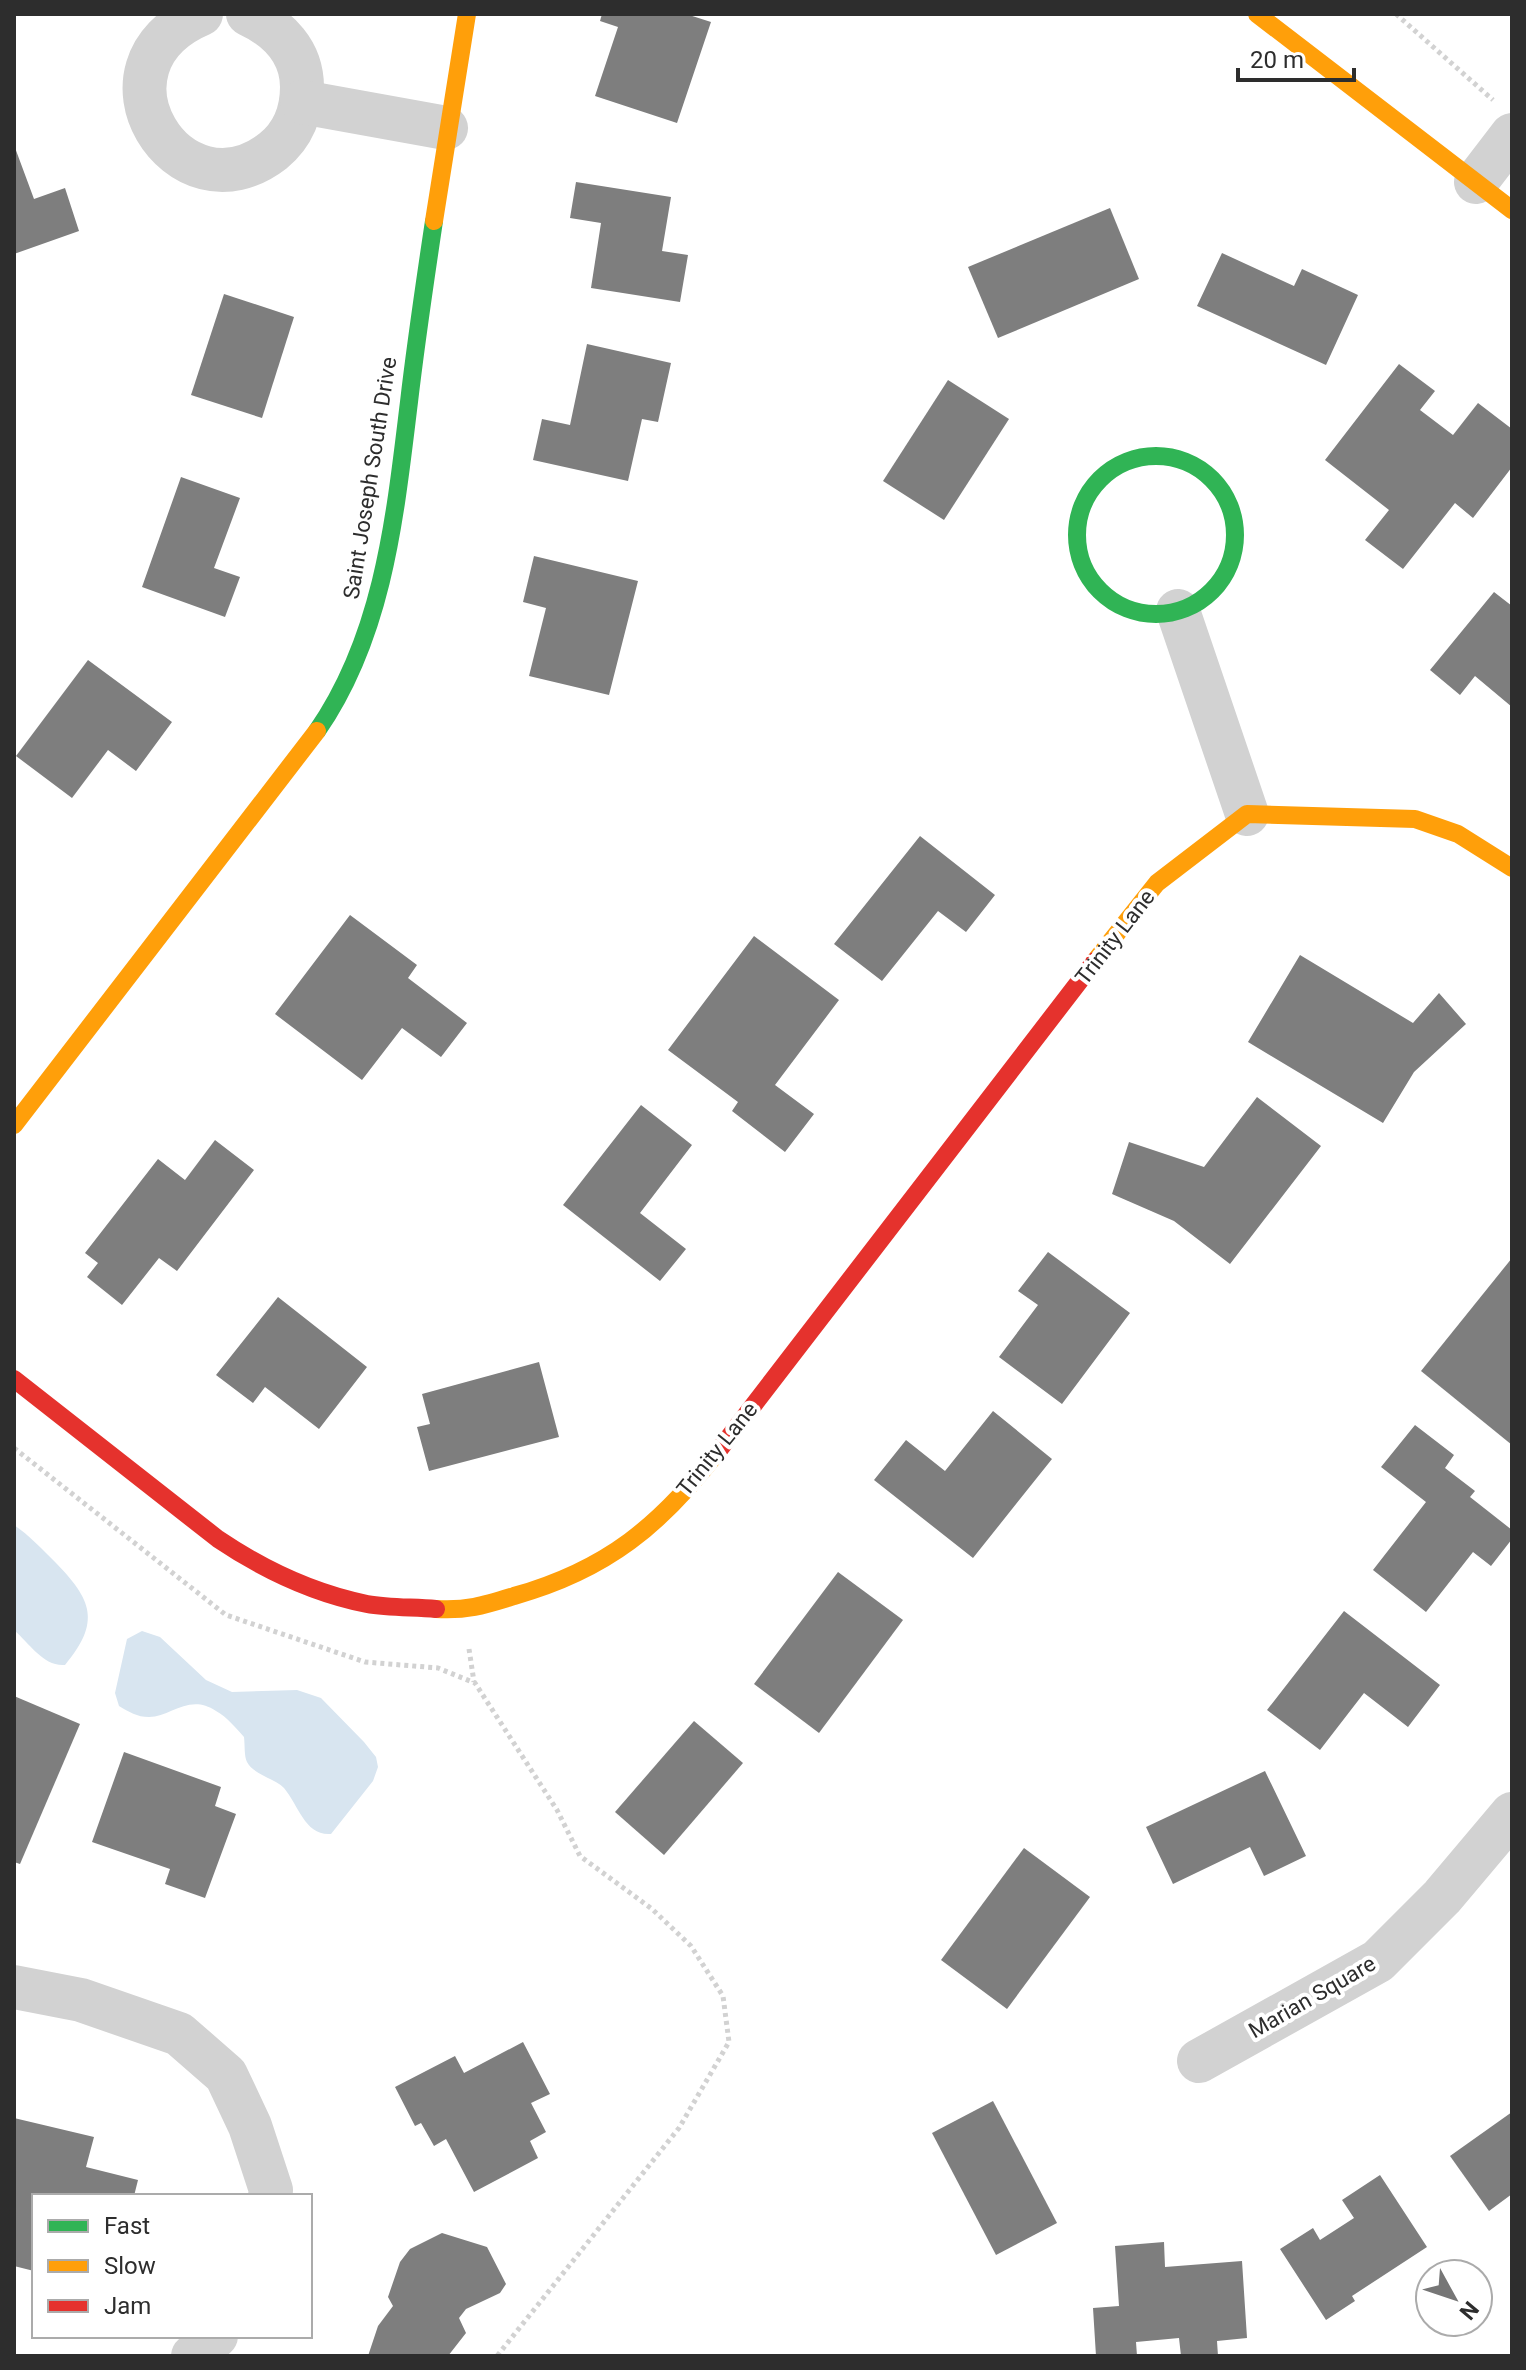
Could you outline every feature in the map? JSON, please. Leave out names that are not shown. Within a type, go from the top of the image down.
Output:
[{"type":"street","points":[[201,14],[181,22],[164,38],[151,57],[145,81],[145,105],[154,128],[169,148],[189,162],[213,169],[237,168],[261,160],[280,145],[294,125],[302,102],[302,79],[296,57],[284,38],[267,23],[248,14]]},
{"type":"street","name":"Saint Joseph South Drive","points":[[14,1125],[319,729],[357,659],[376,602],[390,534],[446,128],[467,14]]},
{"type":"street","points":[[1257,14],[1512,210]]},
{"type":"street","points":[[302,102],[446,128]]},
{"type":"street","points":[[1476,182],[1508,122]]},
{"type":"street","points":[[1162,455],[1184,460],[1203,470],[1220,486],[1231,505],[1236,532],[1233,555],[1220,583],[1200,601],[1178,611],[1149,614],[1122,607],[1101,594],[1085,572],[1078,549],[1077,520],[1085,499],[1108,472],[1143,456],[1162,455]]},
{"type":"street","points":[[1178,611],[1247,814],[1415,819],[1458,834],[1512,868]]},
{"type":"street","name":"Trinity Lane","points":[[14,1379],[218,1539],[287,1580],[369,1604],[462,1611],[571,1578],[612,1556],[656,1522],[699,1475],[1157,883],[1247,814]]},
{"type":"street","name":"Marian Square","points":[[1199,2061],[1378,1961],[1442,1897],[1512,1814]]},
{"type":"street","points":[[14,1987],[81,2000],[179,2034],[226,2075],[250,2126],[270,2194]]},
{"type":"street","points":[[193,2356],[214,2338]]},
{"type":"path","points":[[1396,14],[1508,122]]},
{"type":"path","points":[[14,1448],[226,1615],[365,1662],[438,1668],[475,1683],[557,1810],[580,1856],[652,1909],[691,1946],[723,1996],[729,2042],[679,2128],[497,2356]]},
{"type":"shaded area","points":[[14,1525],[56,1563],[78,1588],[84,1600],[88,1612],[84,1636],[65,1665],[57,1665],[44,1658],[14,1630]]},
{"type":"shaded area","points":[[142,1631],[160,1637],[206,1680],[232,1692],[297,1690],[321,1698],[364,1742],[376,1757],[378,1767],[373,1781],[331,1834],[322,1833],[309,1825],[284,1788],[250,1766],[245,1757],[244,1737],[216,1711],[197,1704],[149,1717],[119,1706],[115,1693],[127,1639]]},
{"type":"building","points":[[602,14],[686,14],[711,22],[677,123],[595,96],[618,27],[600,21]]},
{"type":"building","points":[[14,145],[34,199],[65,188],[79,231],[14,254]]},
{"type":"building","points":[[576,182],[671,197],[662,251],[688,255],[680,302],[591,288],[601,223],[570,218]]},
{"type":"building","points":[[1110,208],[1139,279],[998,338],[968,267]]},
{"type":"building","points":[[1222,253],[1294,286],[1302,269],[1358,295],[1326,365],[1197,306]]},
{"type":"building","points":[[224,294],[294,317],[262,418],[191,395]]},
{"type":"building","points":[[587,344],[671,363],[658,422],[642,419],[628,481],[533,460],[542,419],[570,425]]},
{"type":"building","points":[[1399,364],[1435,391],[1420,410],[1453,435],[1478,403],[1512,429],[1512,467],[1473,518],[1455,503],[1403,569],[1365,540],[1389,510],[1325,460]]},
{"type":"building","points":[[948,380],[1009,419],[944,520],[883,481]]},
{"type":"building","points":[[181,477],[240,498],[214,568],[240,577],[225,617],[142,587]]},
{"type":"building","points":[[534,556],[638,581],[609,695],[529,676],[546,608],[523,602]]},
{"type":"building","points":[[1494,592],[1512,606],[1512,707],[1475,676],[1460,695],[1430,670]]},
{"type":"building","points":[[88,660],[172,722],[136,771],[108,750],[72,798],[16,756]]},
{"type":"building","points":[[920,836],[995,895],[966,932],[938,911],[882,981],[834,944]]},
{"type":"building","points":[[350,915],[417,965],[408,978],[467,1023],[441,1057],[402,1028],[362,1080],[275,1014]]},
{"type":"building","points":[[754,936],[839,1000],[775,1085],[814,1114],[785,1152],[732,1111],[738,1102],[668,1050]]},
{"type":"building","points":[[1300,955],[1413,1023],[1439,993],[1466,1024],[1414,1072],[1383,1123],[1248,1042]]},
{"type":"building","points":[[1257,1097],[1321,1146],[1230,1264],[1174,1221],[1112,1194],[1129,1142],[1204,1167]]},
{"type":"building","points":[[641,1105],[692,1145],[640,1213],[686,1249],[660,1281],[563,1205]]},
{"type":"building","points":[[215,1140],[254,1170],[177,1271],[159,1258],[122,1305],[87,1277],[98,1263],[85,1253],[158,1159],[185,1180]]},
{"type":"building","points":[[1048,1252],[1130,1313],[1062,1404],[999,1357],[1038,1305],[1018,1291]]},
{"type":"building","points":[[1512,1258],[1512,1445],[1421,1371]]},
{"type":"building","points":[[278,1297],[367,1367],[319,1429],[265,1387],[253,1403],[216,1375]]},
{"type":"building","points":[[539,1362],[559,1437],[429,1471],[417,1427],[430,1424],[422,1394]]},
{"type":"building","points":[[993,1411],[1052,1459],[973,1558],[874,1480],[906,1440],[945,1471]]},
{"type":"building","points":[[1415,1425],[1454,1455],[1445,1468],[1475,1491],[1470,1497],[1512,1530],[1512,1539],[1491,1566],[1473,1552],[1426,1612],[1373,1570],[1426,1502],[1381,1467]]},
{"type":"building","points":[[838,1572],[903,1620],[819,1733],[754,1684]]},
{"type":"building","points":[[1344,1611],[1440,1685],[1408,1727],[1364,1693],[1320,1750],[1267,1710]]},
{"type":"building","points":[[14,1696],[80,1724],[20,1864],[14,1862]]},
{"type":"building","points":[[694,1721],[743,1763],[664,1855],[615,1812]]},
{"type":"building","points":[[124,1752],[221,1787],[215,1806],[236,1814],[205,1898],[165,1884],[170,1869],[92,1842]]},
{"type":"building","points":[[1265,1771],[1306,1856],[1264,1876],[1250,1847],[1173,1884],[1146,1827]]},
{"type":"building","points":[[1024,1848],[1090,1897],[1007,2009],[941,1960]]},
{"type":"building","points":[[523,2042],[550,2094],[531,2103],[546,2132],[530,2141],[538,2158],[474,2192],[446,2139],[434,2146],[421,2123],[415,2126],[395,2087],[455,2056],[464,2073]]},
{"type":"building","points":[[993,2101],[1057,2223],[996,2255],[932,2133]]},
{"type":"building","points":[[1512,2112],[1512,2194],[1489,2211],[1450,2156]]},
{"type":"building","points":[[14,2118],[94,2137],[86,2167],[138,2180],[134,2194],[32,2194],[32,2270],[14,2266]]},
{"type":"building","points":[[1380,2175],[1427,2247],[1352,2296],[1355,2301],[1326,2320],[1280,2249],[1313,2228],[1320,2240],[1354,2218],[1342,2200]]},
{"type":"building","points":[[442,2233],[487,2247],[506,2284],[500,2293],[466,2309],[459,2318],[466,2333],[448,2356],[368,2356],[378,2326],[393,2306],[388,2297],[400,2262],[410,2249]]},
{"type":"building","points":[[1164,2242],[1165,2267],[1242,2261],[1247,2338],[1217,2341],[1218,2356],[1181,2356],[1179,2338],[1136,2342],[1137,2356],[1096,2356],[1093,2308],[1119,2306],[1115,2246]]},
{"type":"traffic: fast","points":[[317,731],[340,694],[358,655],[383,573],[398,488],[434,221]]},
{"type":"traffic: fast","points":[[1156,456],[1186,462],[1212,479],[1229,505],[1235,535],[1229,565],[1212,591],[1186,608],[1156,614],[1126,608],[1100,591],[1083,565],[1077,535],[1083,505],[1100,479],[1126,462],[1156,456]]},
{"type":"traffic: slow","points":[[434,221],[467,14]]},
{"type":"traffic: slow","points":[[1257,14],[1512,210]]},
{"type":"traffic: slow","points":[[14,1125],[317,731]]},
{"type":"traffic: slow","points":[[1095,961],[1157,883],[1247,814],[1415,819],[1458,834],[1512,868]]},
{"type":"traffic: slow","points":[[436,1609],[485,1605],[547,1585],[604,1558],[630,1541],[676,1501],[719,1450]]},
{"type":"traffic: jam","points":[[719,1450],[1095,961]]},
{"type":"traffic: jam","points":[[14,1379],[218,1539],[253,1561],[308,1587],[347,1599],[375,1605],[436,1609]]}]
